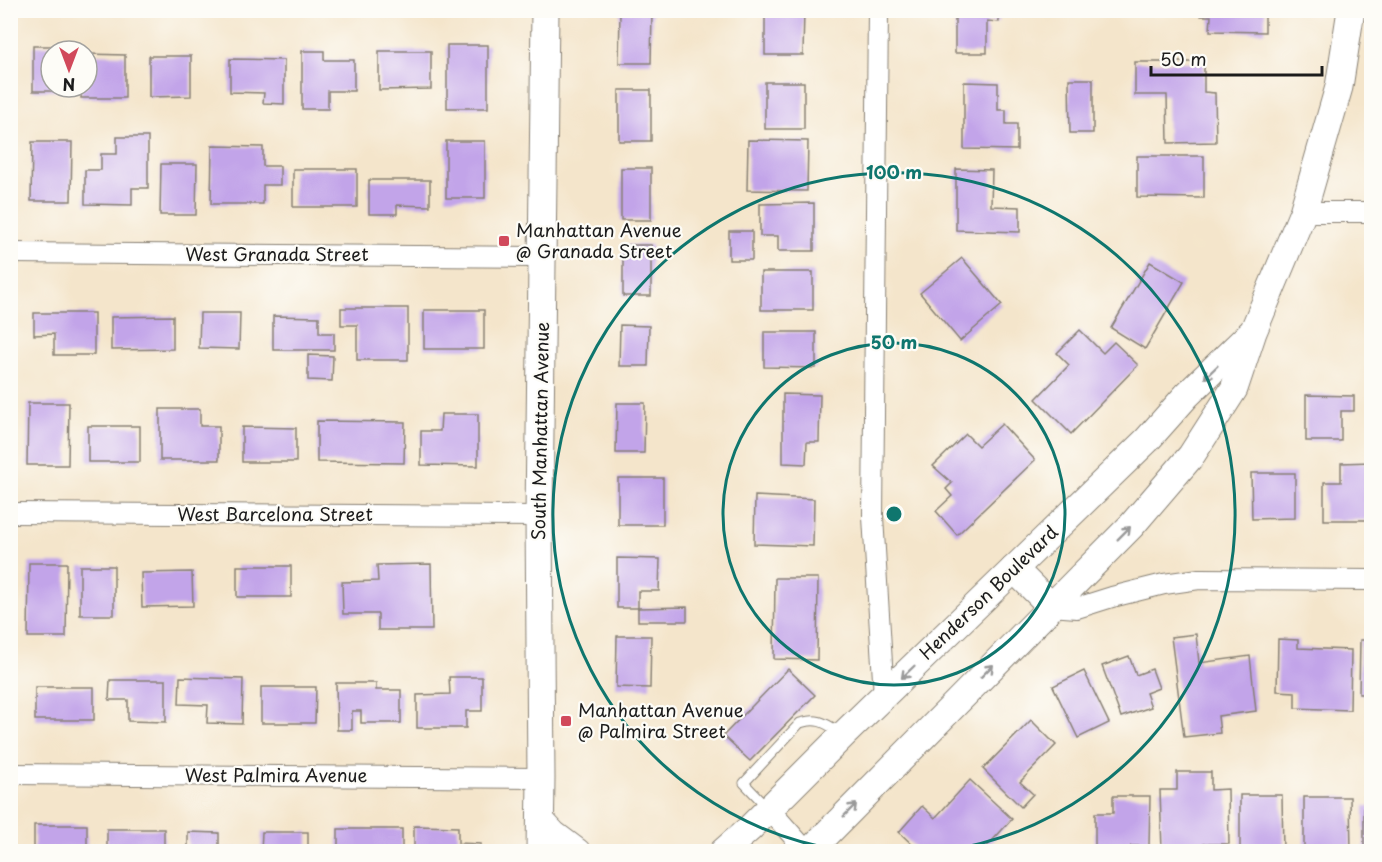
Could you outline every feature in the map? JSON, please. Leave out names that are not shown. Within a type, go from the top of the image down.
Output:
[{"type":"street","name":"South Manhattan Avenue","points":[[540,852],[539,516],[545,10]]},
{"type":"street","points":[[878,10],[873,517],[884,696]]},
{"type":"street","name":"Henderson Boulevard","points":[[808,852],[1132,525],[1191,456],[1234,389],[1253,332],[1303,212],[1339,87],[1351,10]]},
{"type":"street","points":[[1303,212],[1371,213]]},
{"type":"street","name":"West Granada Street","points":[[10,253],[543,257]]},
{"type":"street","name":"Henderson Boulevard","points":[[723,852],[1147,440],[1187,395],[1253,332]]},
{"type":"street","name":"West Barcelona Street","points":[[10,513],[539,516]]},
{"type":"street","points":[[1014,568],[1051,606],[1077,608],[1164,584],[1199,579],[1371,580]]},
{"type":"street","name":"West Palmira Avenue","points":[[10,774],[541,778]]},
{"type":"street","points":[[769,809],[808,852]]},
{"type":"street","points":[[541,821],[553,834],[577,852]]},
{"type":"lane","points":[[769,809],[744,783],[800,723],[813,719],[828,724],[843,735]]},
{"type":"building","points":[[765,10],[804,10],[803,55],[765,55]]},
{"type":"building","points":[[955,10],[999,10],[999,22],[987,21],[987,53],[955,53]]},
{"type":"building","points":[[1201,10],[1265,10],[1265,32],[1210,31],[1211,16],[1201,16]]},
{"type":"building","points":[[620,12],[652,12],[651,63],[619,63]]},
{"type":"building","points":[[447,45],[488,45],[488,108],[447,108]]},
{"type":"building","points":[[33,46],[39,46],[39,91],[33,91]]},
{"type":"building","points":[[302,51],[324,51],[324,60],[354,60],[354,91],[328,91],[328,109],[302,109]]},
{"type":"building","points":[[379,51],[431,51],[431,89],[379,90]]},
{"type":"building","points":[[99,54],[125,55],[125,98],[99,98]]},
{"type":"building","points":[[149,56],[191,56],[191,96],[149,97]]},
{"type":"building","points":[[230,59],[284,60],[284,104],[263,103],[264,93],[230,92]]},
{"type":"building","points":[[1135,62],[1204,62],[1204,92],[1215,93],[1216,142],[1168,143],[1167,95],[1135,95]]},
{"type":"building","points":[[1069,79],[1093,79],[1093,133],[1070,133]]},
{"type":"building","points":[[765,82],[804,82],[804,129],[765,129]]},
{"type":"building","points":[[964,82],[998,83],[998,110],[1006,110],[1006,124],[1017,124],[1017,150],[964,149]]},
{"type":"building","points":[[619,90],[651,90],[651,141],[619,141]]},
{"type":"building","points":[[117,137],[148,137],[148,188],[132,188],[132,205],[85,204],[85,170],[101,170],[101,154],[117,154]]},
{"type":"building","points":[[748,140],[808,141],[807,191],[747,190]]},
{"type":"building","points":[[446,141],[485,141],[485,198],[446,198]]},
{"type":"building","points":[[32,142],[72,142],[71,201],[31,201]]},
{"type":"building","points":[[212,146],[263,147],[263,166],[280,166],[280,185],[263,185],[263,204],[211,204]]},
{"type":"building","points":[[1137,156],[1204,156],[1204,198],[1137,197]]},
{"type":"building","points":[[161,164],[197,164],[196,215],[160,215]]},
{"type":"building","points":[[621,168],[651,168],[651,220],[621,220]]},
{"type":"building","points":[[293,169],[357,169],[357,207],[293,207]]},
{"type":"building","points":[[956,169],[992,170],[991,206],[1020,207],[1020,232],[956,230]]},
{"type":"building","points":[[369,180],[430,180],[430,206],[397,205],[397,214],[369,214]]},
{"type":"building","points":[[814,203],[814,251],[778,251],[778,236],[760,236],[760,204]]},
{"type":"building","points":[[729,231],[752,231],[752,260],[729,260]]},
{"type":"building","points":[[623,245],[651,245],[651,296],[623,296]]},
{"type":"building","points":[[962,258],[1002,305],[960,341],[920,293]]},
{"type":"building","points":[[1150,262],[1184,282],[1145,349],[1111,328]]},
{"type":"building","points":[[761,272],[813,272],[813,310],[761,310]]},
{"type":"building","points":[[341,308],[408,308],[408,360],[357,360],[357,325],[341,325]]},
{"type":"building","points":[[424,310],[484,310],[484,349],[424,349]]},
{"type":"building","points":[[34,313],[94,313],[94,355],[54,355],[54,334],[34,335]]},
{"type":"building","points":[[200,313],[240,313],[239,349],[199,348]]},
{"type":"building","points":[[173,316],[173,349],[111,350],[111,317]]},
{"type":"building","points":[[273,316],[319,317],[319,333],[334,333],[334,350],[273,350]]},
{"type":"building","points":[[620,325],[649,326],[648,366],[619,366]]},
{"type":"building","points":[[1080,330],[1103,353],[1114,342],[1138,365],[1071,434],[1036,399],[1069,365],[1057,353]]},
{"type":"building","points":[[764,332],[816,332],[816,368],[764,367]]},
{"type":"building","points":[[308,355],[333,356],[332,381],[308,380]]},
{"type":"building","points":[[783,394],[820,395],[819,442],[807,442],[806,464],[783,463]]},
{"type":"building","points":[[1306,395],[1354,396],[1354,411],[1341,411],[1341,441],[1306,441]]},
{"type":"building","points":[[28,403],[69,403],[68,465],[27,465]]},
{"type":"building","points":[[617,403],[645,403],[644,453],[616,453]]},
{"type":"building","points":[[160,409],[200,409],[200,426],[219,426],[219,460],[160,460]]},
{"type":"building","points":[[441,414],[478,414],[478,466],[421,465],[421,431],[440,431]]},
{"type":"building","points":[[317,421],[405,422],[404,463],[317,462]]},
{"type":"building","points":[[1002,424],[1035,460],[957,535],[936,511],[952,496],[946,489],[952,483],[933,466],[966,434],[978,446]]},
{"type":"building","points":[[88,426],[140,426],[140,462],[88,462]]},
{"type":"building","points":[[242,427],[296,428],[296,462],[242,462]]},
{"type":"building","points":[[1372,462],[1372,520],[1324,520],[1324,482],[1341,482],[1341,463]]},
{"type":"building","points":[[1251,473],[1295,473],[1295,518],[1252,519]]},
{"type":"building","points":[[618,478],[663,478],[663,525],[618,525]]},
{"type":"building","points":[[755,496],[814,499],[813,546],[754,544]]},
{"type":"building","points":[[617,558],[660,559],[659,591],[638,591],[638,608],[617,608]]},
{"type":"building","points":[[29,563],[67,563],[66,637],[28,637]]},
{"type":"building","points":[[431,564],[432,630],[378,630],[378,614],[343,614],[342,582],[378,581],[377,565]]},
{"type":"building","points":[[80,566],[114,566],[114,615],[80,615]]},
{"type":"building","points":[[237,566],[291,566],[291,597],[237,597]]},
{"type":"building","points":[[192,572],[193,606],[142,607],[141,573]]},
{"type":"building","points":[[775,578],[818,578],[817,660],[774,659]]},
{"type":"building","points":[[687,607],[687,621],[638,621],[638,608]]},
{"type":"building","points":[[1196,634],[1199,663],[1250,656],[1256,711],[1218,716],[1220,733],[1184,737],[1171,637]]},
{"type":"building","points":[[617,636],[651,636],[650,688],[616,687]]},
{"type":"building","points":[[1278,639],[1298,640],[1298,648],[1351,650],[1350,710],[1295,708],[1295,692],[1277,691]]},
{"type":"building","points":[[1360,640],[1372,640],[1372,694],[1359,694]]},
{"type":"building","points":[[1129,656],[1136,675],[1152,669],[1159,688],[1146,693],[1151,707],[1121,717],[1102,666]]},
{"type":"building","points":[[788,669],[815,695],[750,761],[723,736]]},
{"type":"building","points":[[1084,671],[1109,723],[1078,738],[1053,686]]},
{"type":"building","points":[[180,677],[243,679],[242,724],[207,723],[208,705],[179,704]]},
{"type":"building","points":[[449,677],[482,677],[482,711],[466,711],[466,728],[417,728],[417,695],[450,694]]},
{"type":"building","points":[[110,680],[166,680],[166,722],[128,721],[128,700],[109,700]]},
{"type":"building","points":[[336,683],[376,683],[376,690],[401,690],[401,723],[361,723],[361,711],[352,711],[352,730],[337,730]]},
{"type":"building","points":[[35,687],[94,687],[94,720],[35,720]]},
{"type":"building","points":[[261,687],[316,687],[315,723],[261,723]]},
{"type":"building","points":[[1031,720],[1056,745],[1020,782],[1033,794],[1021,807],[983,769]]},
{"type":"building","points":[[1177,772],[1211,772],[1211,790],[1228,789],[1229,844],[1204,844],[1204,852],[1162,852],[1160,790],[1177,790]]},
{"type":"building","points":[[970,780],[1012,819],[982,852],[920,852],[899,832],[922,806],[935,818]]},
{"type":"building","points":[[1240,795],[1282,795],[1283,852],[1240,848]]},
{"type":"building","points":[[1113,796],[1150,796],[1149,846],[1131,846],[1131,852],[1095,852],[1095,813],[1113,813]]},
{"type":"building","points":[[1304,797],[1350,797],[1351,852],[1304,849]]},
{"type":"building","points":[[1364,806],[1372,806],[1372,852],[1364,852]]},
{"type":"building","points":[[34,825],[87,825],[87,852],[34,852]]},
{"type":"building","points":[[414,826],[458,827],[458,843],[481,844],[481,852],[414,852]]},
{"type":"building","points":[[107,829],[164,829],[164,852],[107,852]]},
{"type":"building","points":[[338,829],[402,829],[402,852],[338,852]]},
{"type":"building","points":[[188,832],[219,833],[219,848],[246,848],[246,852],[188,852]]},
{"type":"building","points":[[262,832],[308,832],[308,852],[261,852]]},
{"type":"place","name":"Manhattan Avenue @ Granada Street","points":[[504,241]]},
{"type":"place","name":"Manhattan Avenue @ Palmira Street","points":[[566,721]]}]
